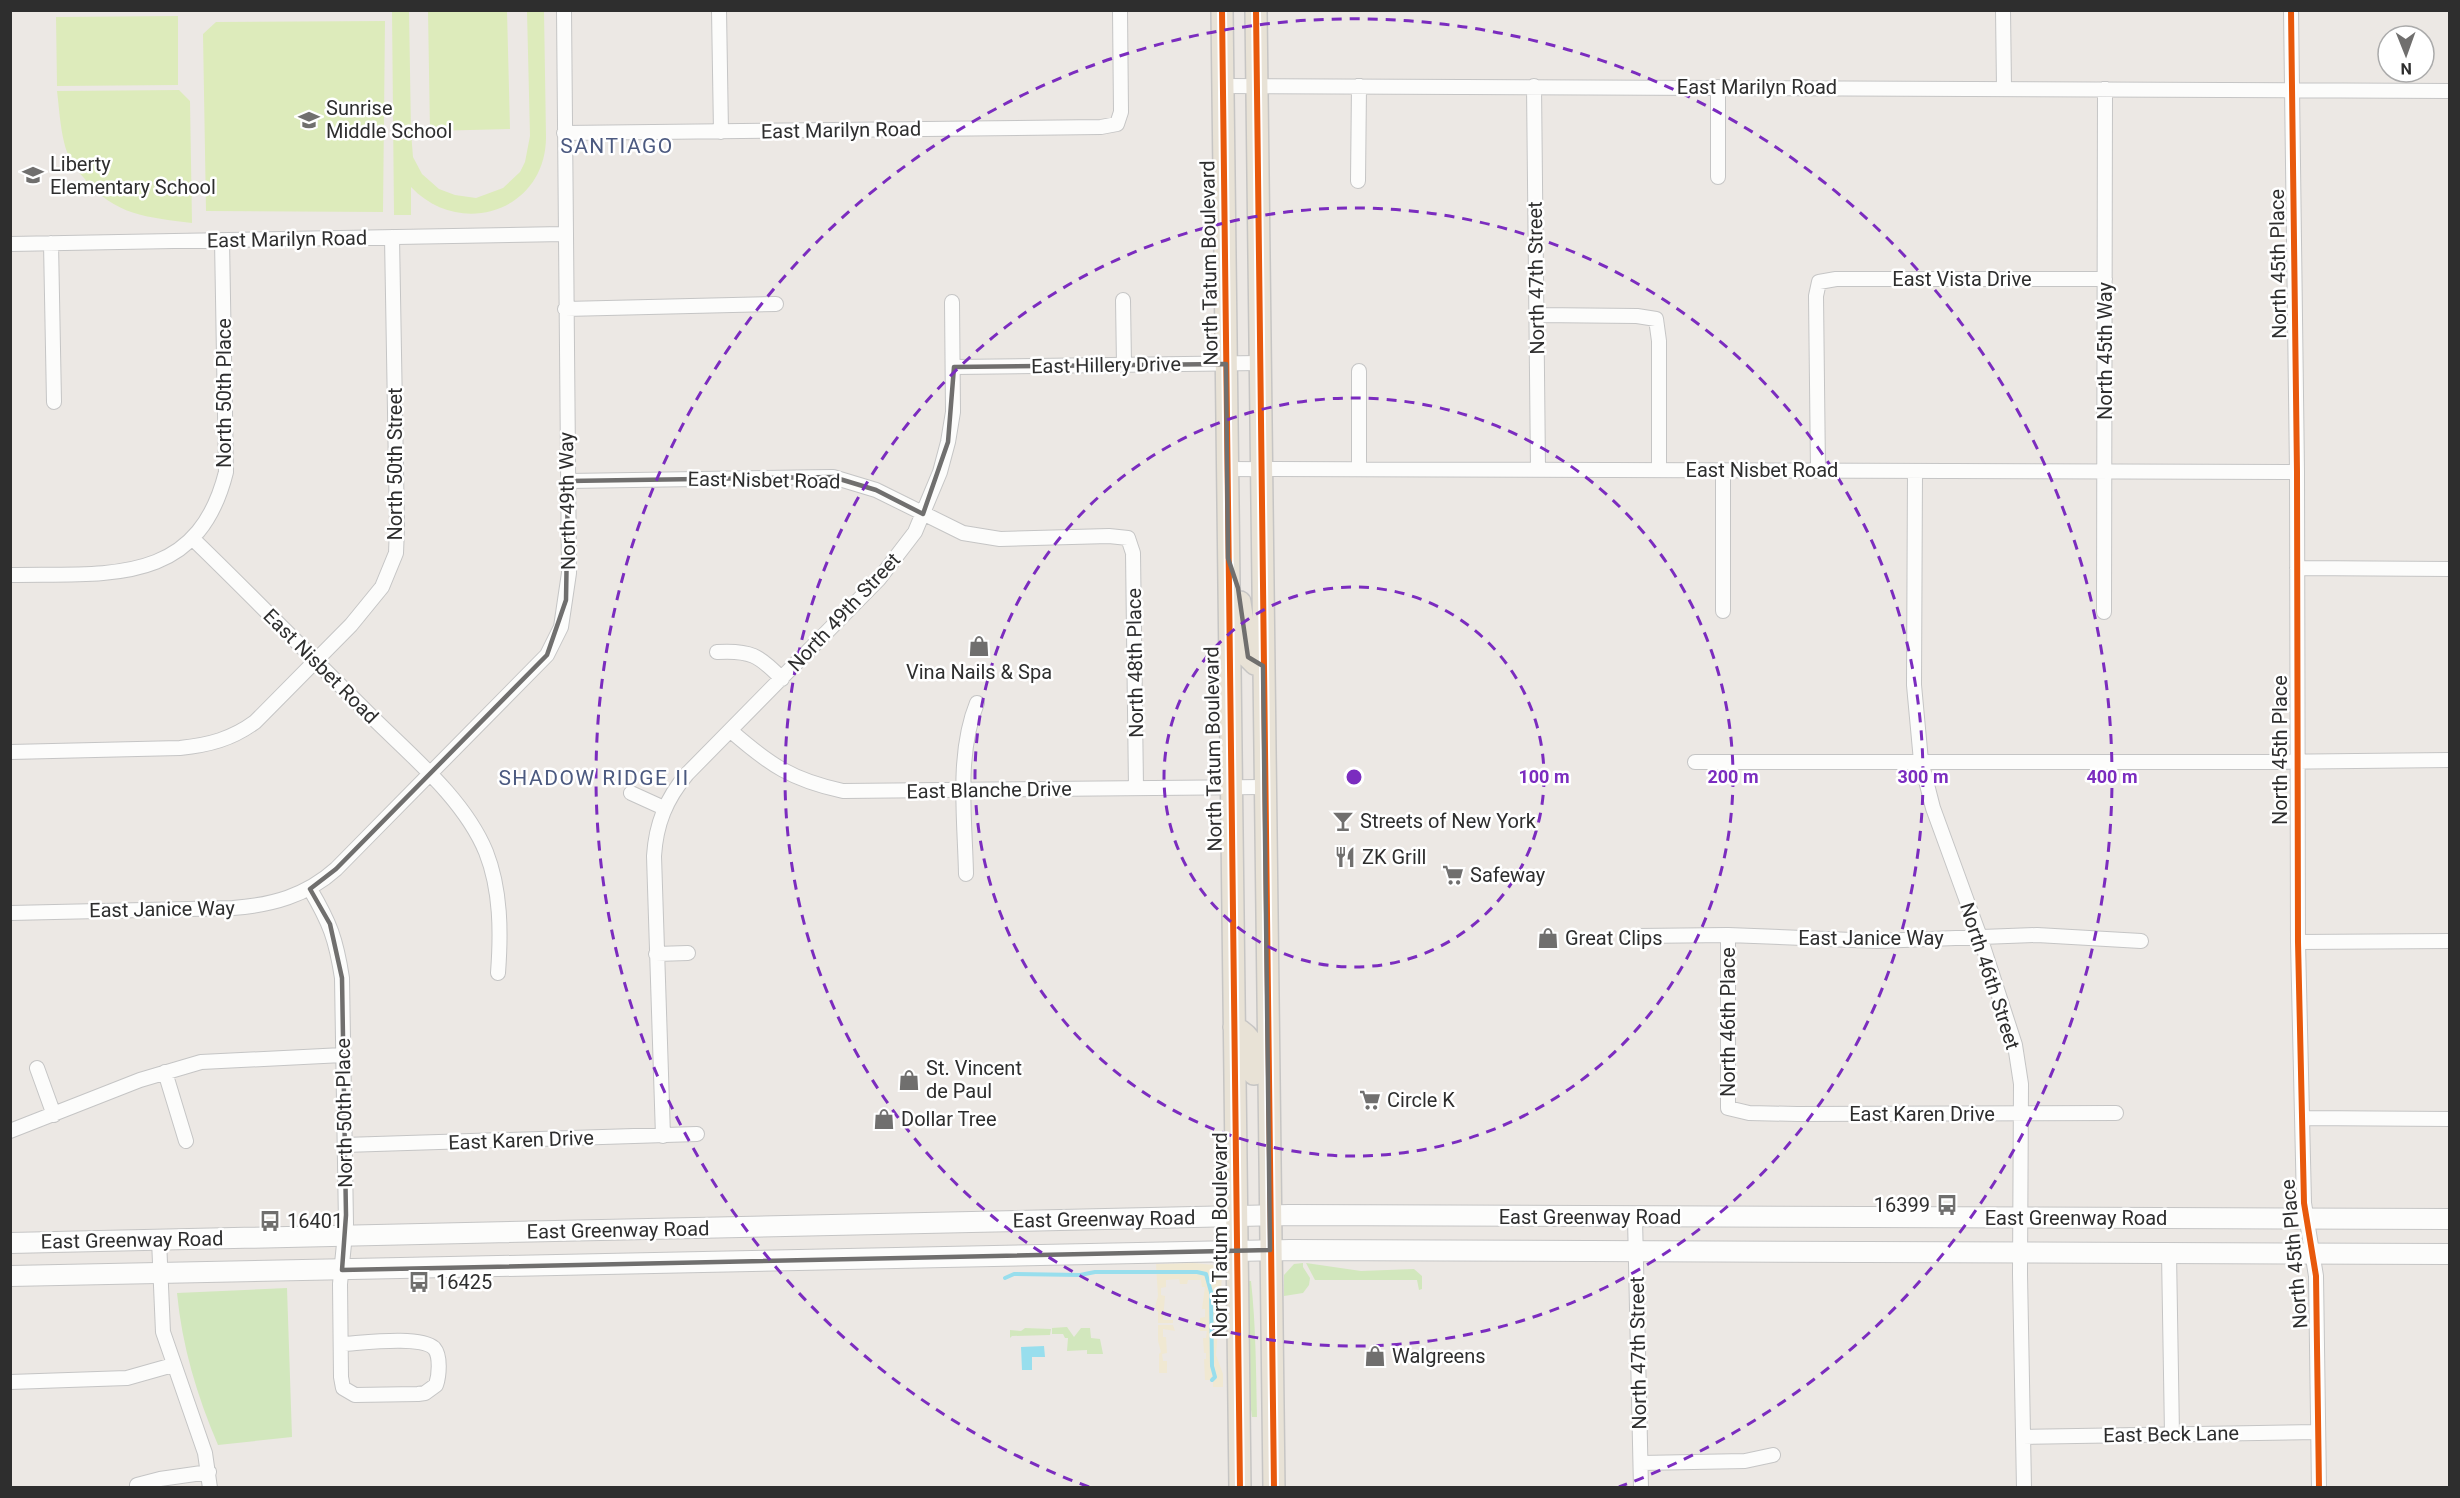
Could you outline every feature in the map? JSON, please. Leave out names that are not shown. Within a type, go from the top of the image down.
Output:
[{"type":"main road","name":"North Tatum Boulevard","points":[[1221,10],[1240,1488]]},
{"type":"main road","points":[[1256,10],[1274,1488]]},
{"type":"main road","points":[[1228,558],[1238,588],[1248,657],[1255,664],[1263,666]]},
{"type":"main road","points":[[1230,787],[1242,817],[1245,932],[1254,948],[1266,955]]},
{"type":"main road","points":[[1266,955],[1252,959],[1247,966],[1242,980],[1234,1027],[1244,1032],[1252,1043],[1255,1106],[1269,1154]]},
{"type":"main road","name":"East Greenway Road","points":[[10,1243],[1237,1216],[2450,1219]]},
{"type":"main road","points":[[1520,1217],[1520,1251]]},
{"type":"main road","name":"East Greenway Road","points":[[10,1276],[1236,1251],[2450,1254]]},
{"type":"street","name":"North 49th Way","points":[[310,889],[336,869],[547,655],[561,627],[569,573],[564,234],[564,10]]},
{"type":"street","points":[[719,10],[721,132]]},
{"type":"street","name":"East Marilyn Road","points":[[564,133],[1101,127],[1117,124],[1121,112],[1120,10]]},
{"type":"street","points":[[2003,10],[2004,88]]},
{"type":"street","name":"North 45th Place","points":[[2291,10],[2297,472],[2298,942],[2304,1203],[2316,1276],[2319,1488]]},
{"type":"street","name":"East Marilyn Road","points":[[1223,86],[2450,91]]},
{"type":"street","points":[[1358,181],[1359,86]]},
{"type":"street","name":"North 47th Street","points":[[1534,86],[1538,469]]},
{"type":"street","points":[[1718,87],[1718,177]]},
{"type":"street","name":"North 45th Way","points":[[2104,612],[2105,89]]},
{"type":"street","name":"East Marilyn Road","points":[[10,244],[564,234]]},
{"type":"street","name":"North 50th Street","points":[[315,661],[351,626],[376,595],[386,579],[396,553],[393,237]]},
{"type":"street","name":"North 50th Place","points":[[192,538],[214,508],[226,472],[222,240]]},
{"type":"street","points":[[51,243],[54,402]]},
{"type":"street","name":"East Vista Drive","points":[[1818,471],[1816,296],[1819,282],[1836,279],[2105,279]]},
{"type":"street","points":[[1123,300],[1124,365]]},
{"type":"street","name":"North 49th Street","points":[[663,1136],[656,954],[655,840],[664,808],[675,788],[687,774],[879,579],[915,532],[940,471],[953,412],[952,302]]},
{"type":"street","points":[[565,309],[776,304]]},
{"type":"street","points":[[1536,315],[1637,316],[1656,319],[1659,341],[1659,470]]},
{"type":"street","name":"East Hillery Drive","points":[[954,367],[1259,363]]},
{"type":"street","points":[[1359,371],[1359,469]]},
{"type":"street","name":"East Nisbet Road","points":[[1226,469],[2297,472]]},
{"type":"street","points":[[1723,611],[1724,470]]},
{"type":"street","name":"North 46th Street","points":[[1915,471],[1914,685],[1921,761],[1933,808],[1980,937],[2015,1045],[2021,1084],[2020,1252],[2024,1488]]},
{"type":"street","name":"East Nisbet Road","points":[[568,481],[832,477],[876,490],[963,532],[1000,539],[1109,536],[1128,538]]},
{"type":"street","points":[[10,575],[112,573],[136,570],[159,562],[179,550],[192,538]]},
{"type":"street","name":"East Nisbet Road","points":[[192,538],[429,774],[469,818],[486,852],[496,882],[500,948],[498,973]]},
{"type":"street","name":"North 48th Place","points":[[1128,538],[1133,553],[1136,788]]},
{"type":"street","points":[[2297,568],[2450,569]]},
{"type":"street","name":"North 49th Street","points":[[717,652],[739,651],[753,654],[770,666],[782,679]]},
{"type":"street","points":[[10,752],[180,748],[224,740],[238,735],[255,722],[315,661]]},
{"type":"street","points":[[966,874],[966,751],[969,722],[977,703]]},
{"type":"street","name":"East Blanche Drive","points":[[731,731],[769,764],[821,786],[843,791],[1264,787]]},
{"type":"street","points":[[1695,762],[2450,760]]},
{"type":"street","points":[[632,793],[664,808]]},
{"type":"street","name":"North 50th Place","points":[[310,889],[330,924],[337,945],[342,978],[345,1236],[340,1284],[343,1388],[355,1395],[418,1394],[425,1393],[436,1385],[438,1355],[436,1350],[425,1342],[342,1344]]},
{"type":"street","name":"East Janice Way","points":[[10,913],[260,906],[290,898],[310,889]]},
{"type":"street","name":"East Janice Way","points":[[1638,936],[1728,935],[1877,941],[2037,935],[2141,941]]},
{"type":"street","name":"North 46th Place","points":[[1728,935],[1728,1108]]},
{"type":"street","points":[[2298,942],[2450,941]]},
{"type":"street","points":[[656,954],[688,953]]},
{"type":"street","points":[[10,1131],[165,1072],[201,1062],[343,1055]]},
{"type":"street","points":[[37,1068],[54,1115]]},
{"type":"street","points":[[165,1072],[186,1141]]},
{"type":"street","name":"East Karen Drive","points":[[1728,1108],[1749,1113],[1778,1114],[2116,1113]]},
{"type":"street","points":[[2302,1118],[2450,1119]]},
{"type":"street","name":"East Karen Drive","points":[[344,1145],[697,1134]]},
{"type":"street","name":"North 47th Street","points":[[1635,1218],[1641,1488]]},
{"type":"street","points":[[159,1240],[163,1332],[197,1427],[210,1488]]},
{"type":"street","points":[[2169,1253],[2172,1434]]},
{"type":"street","points":[[10,1382],[119,1378],[173,1365]]},
{"type":"street","name":"East Beck Lane","points":[[2023,1437],[2318,1432]]},
{"type":"street","points":[[1641,1463],[1745,1461],[1773,1455]]},
{"type":"street","points":[[137,1485],[208,1472]]},
{"type":"highlighted area","points":[[1226,364],[1228,558],[1238,588],[1248,657],[1263,666],[1270,1250],[342,1270],[346,1215],[342,978],[330,924],[310,889],[336,869],[547,655],[566,600],[568,481],[833,477],[876,490],[923,514],[948,442],[954,367]]},
{"type":"green space","points":[[392,11],[409,11],[413,157],[422,174],[439,189],[455,195],[476,198],[503,188],[520,172],[525,162],[530,136],[527,11],[544,11],[546,137],[542,163],[532,183],[516,199],[497,209],[475,214],[453,212],[431,203],[411,187],[411,215],[394,215]]},
{"type":"green space","points":[[428,11],[507,11],[510,129],[430,131]]},
{"type":"green space","points":[[178,16],[178,85],[57,86],[56,17]]},
{"type":"green space","points":[[385,21],[383,212],[206,211],[203,34],[216,22]]},
{"type":"green space","points":[[179,90],[190,101],[192,223],[160,219],[133,212],[120,207],[96,191],[72,162],[67,152],[57,91]]},
{"type":"green space","points":[[1303,1263],[1310,1278],[1309,1285],[1303,1293],[1284,1296],[1284,1275],[1294,1264]]},
{"type":"green space","points":[[1306,1263],[1361,1271],[1414,1269],[1422,1276],[1422,1289],[1419,1290],[1417,1280],[1315,1280]]},
{"type":"green space","points":[[1248,1281],[1251,1281],[1254,1315],[1257,1417],[1252,1417],[1249,1394]]},
{"type":"green space","points":[[287,1288],[292,1437],[218,1445],[203,1408],[192,1370],[179,1313],[177,1293]]},
{"type":"green space","points":[[1067,1327],[1074,1337],[1081,1328],[1090,1328],[1091,1338],[1100,1339],[1103,1354],[1087,1354],[1087,1350],[1067,1351],[1068,1338],[1065,1338],[1063,1334],[1052,1334],[1052,1328]]},
{"type":"green space","points":[[1025,1328],[1051,1329],[1050,1335],[1012,1336],[1010,1338],[1010,1330],[1021,1331]]},
{"type":"sand","points":[[1156,1264],[1213,1265],[1222,1276],[1216,1355],[1223,1374],[1223,1387],[1213,1387],[1213,1380],[1205,1380],[1206,1353],[1204,1353],[1203,1338],[1206,1338],[1207,1331],[1200,1331],[1200,1318],[1205,1317],[1205,1309],[1202,1309],[1205,1287],[1202,1287],[1201,1280],[1188,1280],[1187,1284],[1180,1284],[1179,1279],[1166,1280],[1166,1287],[1161,1288],[1161,1295],[1165,1296],[1163,1320],[1173,1320],[1173,1323],[1158,1323],[1158,1312],[1155,1307],[1158,1296]]},
{"type":"sand","points":[[1158,1325],[1173,1325],[1175,1331],[1163,1329],[1167,1353],[1162,1354],[1163,1361],[1167,1361],[1167,1373],[1159,1373],[1159,1354],[1161,1352]]},
{"type":"water","points":[[1044,1346],[1045,1357],[1032,1357],[1032,1370],[1022,1370],[1021,1347]]},
{"type":"waterway","points":[[1005,1278],[1014,1274],[1080,1275],[1095,1272],[1197,1272],[1206,1274],[1211,1292],[1212,1366],[1215,1377],[1212,1380]]},
{"type":"cycle path","points":[[1222,10],[1240,1488]]},
{"type":"cycle path","points":[[1256,10],[1274,1488]]},
{"type":"cycle path","points":[[2291,10],[2297,472],[2298,942],[2304,1203],[2316,1276],[2319,1488]]},
{"type":"place","name":"Sunrise Middle School","points":[[309,120]]},
{"type":"place","name":"Liberty Elementary School","points":[[33,175]]},
{"type":"place","name":"Vina Nails & Spa","points":[[979,646]]},
{"type":"place","name":"Streets of New York","points":[[1343,821]]},
{"type":"place","name":"ZK Grill","points":[[1345,857]]},
{"type":"place","name":"Safeway","points":[[1453,875]]},
{"type":"place","name":"Great Clips","points":[[1548,938]]},
{"type":"place","name":"St. Vincent de Paul","points":[[909,1080]]},
{"type":"place","name":"Circle K","points":[[1370,1100]]},
{"type":"place","name":"Dollar Tree","points":[[884,1119]]},
{"type":"place","name":"16399","points":[[1947,1205]]},
{"type":"place","name":"16401","points":[[270,1221]]},
{"type":"place","name":"16425","points":[[419,1282]]},
{"type":"place","name":"Walgreens","points":[[1375,1356]]},
{"type":"district","name":"SANTIAGO","points":[[617,146]]},
{"type":"district","name":"SHADOW RIDGE II","points":[[594,778]]}]
